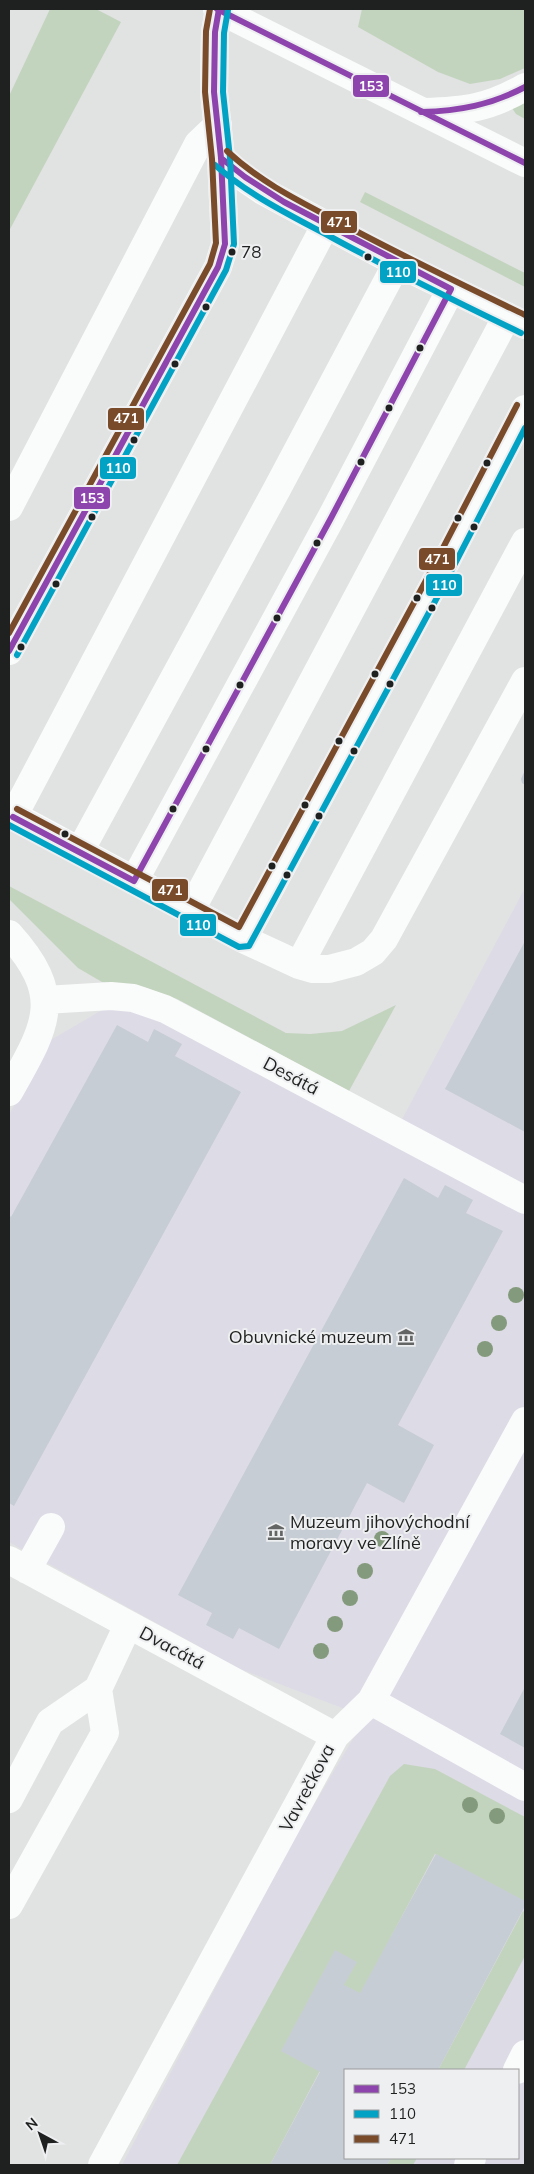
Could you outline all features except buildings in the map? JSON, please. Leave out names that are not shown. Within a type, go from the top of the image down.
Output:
[{"type":"street","points":[[11,637],[218,267],[225,244],[221,158],[214,92],[215,32],[218,9],[525,163]]},
{"type":"street","points":[[421,112],[450,112],[482,107],[510,96],[525,87]]},
{"type":"street","points":[[9,507],[198,144],[218,125]]},
{"type":"street","points":[[191,910],[516,321],[398,263],[263,191],[241,176],[221,158]]},
{"type":"street","points":[[326,224],[11,815],[243,939],[299,965],[313,969],[329,969],[356,962],[373,952],[384,939],[525,681]]},
{"type":"street","points":[[80,851],[278,489],[398,263]]},
{"type":"street","points":[[134,881],[331,518],[451,289]]},
{"type":"street","points":[[243,939],[438,577],[525,409]]},
{"type":"street","points":[[299,965],[525,542]]},
{"type":"street","points":[[9,934],[37,970],[43,985],[45,1000],[43,1024],[34,1047],[9,1092]]},
{"type":"street","name":"Desátá","points":[[45,1000],[111,996],[133,998],[165,1009],[525,1200]]},
{"type":"street","name":"Vavrečkova","points":[[102,2165],[334,1736],[371,1701],[525,1421]]},
{"type":"street","points":[[18,1565],[51,1527]]},
{"type":"street","name":"Dvacátá","points":[[18,1565],[334,1736]]},
{"type":"street","points":[[9,1799],[50,1722],[98,1688],[128,1625]]},
{"type":"street","points":[[9,1905],[105,1733],[98,1688]]},
{"type":"street","points":[[371,1701],[525,1787]]},
{"type":"street","points":[[518,2069],[525,2054]]},
{"type":"shaded area","points":[[525,888],[525,2165],[122,2165],[296,1835],[366,1717],[240,1669],[9,1542],[9,1115],[49,1041],[104,1009],[156,1014],[390,1142]]},
{"type":"green space","points":[[50,9],[96,9],[121,22],[9,231],[9,96]]},
{"type":"green space","points":[[362,9],[525,9],[525,68],[500,79],[470,84],[438,72],[358,27]]},
{"type":"green space","points":[[525,101],[525,119],[516,114],[512,108]]},
{"type":"green space","points":[[365,192],[525,273],[525,287],[360,202]]},
{"type":"green space","points":[[9,886],[286,1033],[310,1034],[342,1031],[396,1005],[349,1091],[177,999],[144,987],[102,982],[78,968],[9,899]]},
{"type":"green space","points":[[404,1764],[435,1769],[525,1817],[525,1902],[435,1854],[270,2165],[177,2165],[390,1776]]},
{"type":"green space","points":[[523,1911],[525,1912],[525,1956],[465,2069],[439,2069]]},
{"type":"green space","points":[[390,2159],[416,2159],[413,2165],[387,2165]]},
{"type":"transit line","name":"471","points":[[9,633],[210,264],[216,243],[212,159],[205,92],[206,31],[210,9]]},
{"type":"transit line","name":"153","points":[[217,9],[525,163]]},
{"type":"transit line","name":"153","points":[[9,651],[218,267],[225,244],[221,158],[214,92],[215,32],[219,9]]},
{"type":"transit line","name":"110","points":[[17,655],[226,270],[234,244],[230,158],[223,92],[224,33],[228,10]]},
{"type":"transit line","name":"153","points":[[421,112],[448,110],[487,103],[525,87]]},
{"type":"transit line","name":"471","points":[[227,151],[266,182],[295,198],[408,258],[525,315]]},
{"type":"transit line","name":"153","points":[[13,817],[134,881],[331,518],[451,289],[284,202],[245,177],[221,158]]},
{"type":"transit line","name":"110","points":[[215,165],[256,196],[286,213],[354,250],[521,333]]},
{"type":"transit line","name":"471","points":[[17,809],[239,927],[430,573],[517,405]]},
{"type":"transit line","name":"110","points":[[9,825],[239,947],[249,946],[446,581],[525,428]]},
{"type":"place","name":"78","points":[[232,252]]},
{"type":"place","name":"Obuvnické muzeum","points":[[406,1337]]},
{"type":"place","name":"Muzeum jihovýchodní moravy ve Zlíně","points":[[276,1532]]}]
